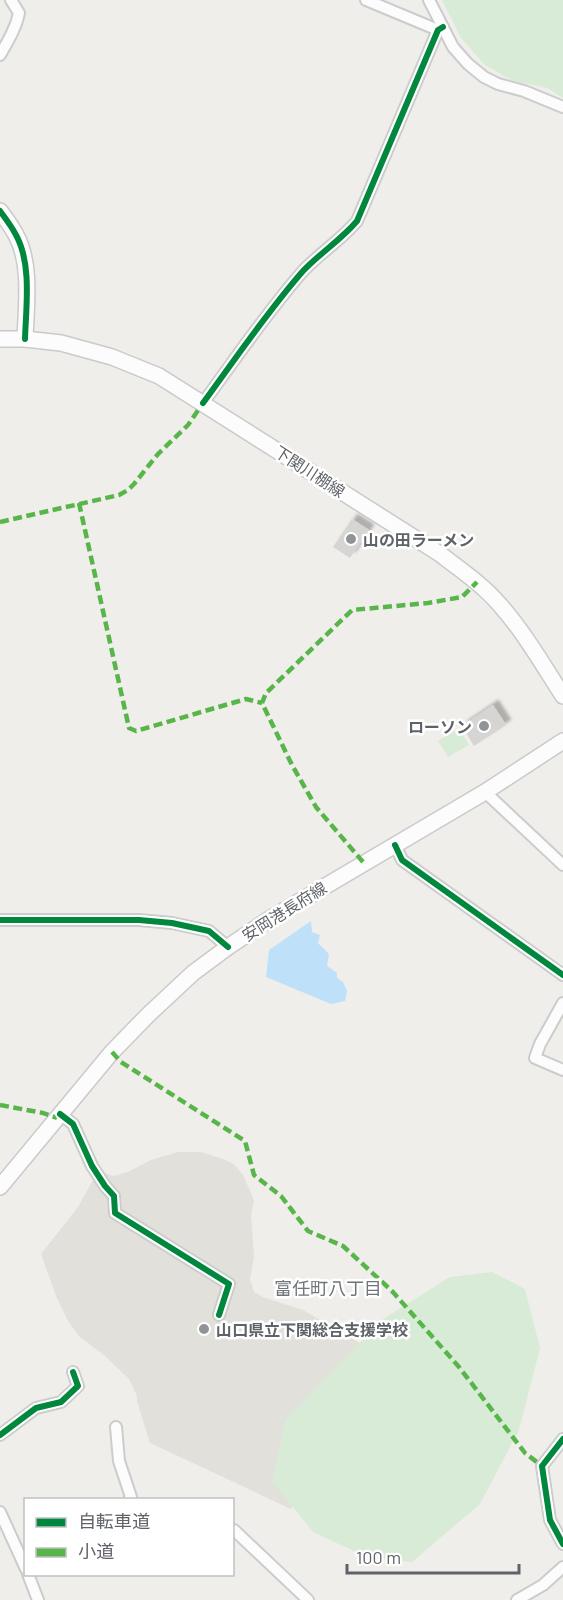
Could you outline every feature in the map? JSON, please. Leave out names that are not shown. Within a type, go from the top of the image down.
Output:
[{"type":"main road","points":[[0,211],[17,237],[26,267],[25,339]]},
{"type":"main road","name":"下関川棚線","points":[[0,339],[25,339],[61,344],[112,357],[159,376],[203,403],[440,554],[477,582],[500,605],[534,650],[563,696]]},
{"type":"main road","name":"安岡港長府線","points":[[0,1187],[112,1052],[193,973],[268,920],[485,792],[563,741]]},
{"type":"street","points":[[0,54],[11,37],[19,13],[11,0]]},
{"type":"street","points":[[366,0],[440,29]]},
{"type":"street","points":[[429,0],[440,29],[468,64],[484,77],[563,107]]},
{"type":"street","points":[[203,403],[259,326],[304,271],[326,249],[346,235],[357,221],[440,29]]},
{"type":"street","points":[[485,792],[563,865]]},
{"type":"street","points":[[395,844],[402,860],[563,975]]},
{"type":"street","points":[[0,920],[139,920],[172,923],[209,931],[228,947]]},
{"type":"street","points":[[563,1003],[540,1044],[535,1058],[563,1070]]},
{"type":"street","points":[[60,1114],[73,1124],[92,1166],[114,1196],[116,1213],[229,1284],[219,1316]]},
{"type":"street","points":[[0,1436],[36,1408],[61,1402],[78,1386],[73,1372]]},
{"type":"street","points":[[116,1427],[119,1461],[130,1498]]},
{"type":"street","points":[[563,1439],[542,1466],[550,1520],[563,1544]]},
{"type":"street","points":[[0,1512],[22,1552]]},
{"type":"street","points":[[234,1530],[308,1600]]},
{"type":"street","points":[[517,1600],[543,1585],[563,1567]]},
{"type":"street","points":[[28,1576],[39,1600]]},
{"type":"shaded area","name":"山口県立下関総合支援学校","points":[[178,1152],[201,1152],[223,1159],[234,1164],[243,1175],[254,1200],[251,1215],[254,1258],[250,1279],[254,1292],[303,1310],[380,1355],[314,1465],[291,1509],[150,1443],[137,1396],[129,1379],[79,1336],[68,1321],[41,1254],[78,1207],[98,1171],[114,1176],[151,1160]]},
{"type":"green space","points":[[442,0],[563,0],[563,98],[548,88],[513,81],[485,65],[461,38]]},
{"type":"green space","points":[[459,728],[469,745],[448,757],[438,741]]},
{"type":"green space","points":[[492,1272],[525,1289],[540,1348],[519,1430],[480,1504],[412,1562],[369,1558],[313,1532],[272,1481],[286,1419],[383,1319],[450,1277]]},
{"type":"water","points":[[311,921],[312,932],[320,935],[318,943],[329,954],[327,966],[337,973],[337,978],[343,982],[347,991],[345,1001],[331,1004],[266,977],[269,950]]},
{"type":"building","name":"山の田ラーメン","points":[[352,519],[369,530],[350,558],[333,547]]},
{"type":"building","name":"ローソン","points":[[493,705],[506,725],[474,746],[462,726]]},
{"type":"marked path","points":[[0,522],[119,495],[128,490],[158,454],[188,425],[203,403]]},
{"type":"marked path","points":[[79,503],[129,728],[136,731],[246,699],[262,703]]},
{"type":"marked path","points":[[363,862],[316,807],[292,765],[262,703],[266,693],[352,610],[428,603],[462,597],[477,582]]},
{"type":"marked path","points":[[112,1052],[121,1062],[245,1141],[254,1175],[281,1196],[308,1231],[343,1246],[392,1291],[459,1367],[525,1453],[542,1466]]},
{"type":"marked path","points":[[0,1105],[57,1118]]},
{"type":"cycle path","points":[[203,403],[303,271],[357,221],[438,30],[443,27]]},
{"type":"cycle path","points":[[0,211],[16,235],[24,259],[27,286],[25,339]]},
{"type":"cycle path","points":[[395,845],[402,860],[563,975]]},
{"type":"cycle path","points":[[0,920],[139,920],[172,923],[209,931],[228,947]]},
{"type":"cycle path","points":[[60,1114],[73,1124],[92,1166],[114,1196],[115,1213],[229,1284],[219,1315]]},
{"type":"cycle path","points":[[0,1435],[36,1408],[61,1402],[78,1386],[73,1372]]},
{"type":"cycle path","points":[[563,1439],[542,1466],[550,1520],[563,1544]]},
{"type":"place","name":"山の田ラーメン","points":[[351,539]]},
{"type":"place","name":"ローソン","points":[[484,726]]},
{"type":"place","name":"山口県立下関総合支援学校","points":[[204,1329]]},
{"type":"district","name":"富任町八丁目","points":[[328,1288]]}]
